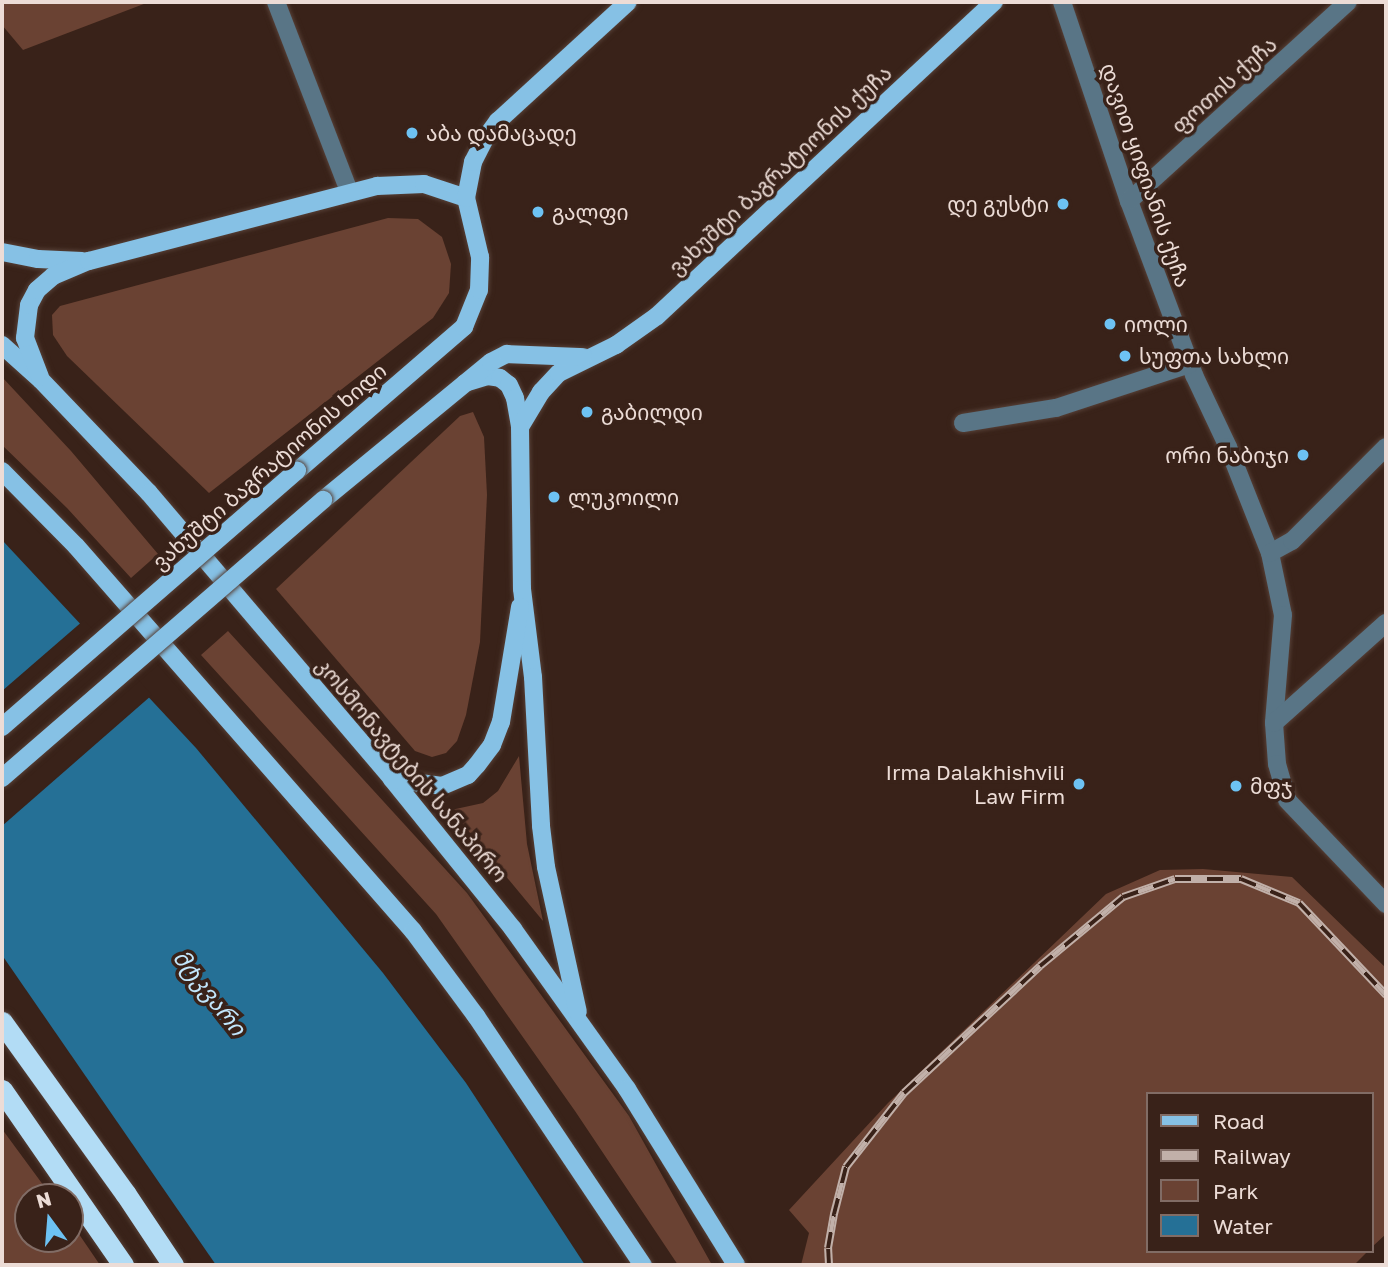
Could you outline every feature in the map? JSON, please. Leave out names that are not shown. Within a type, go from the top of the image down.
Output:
[{"type":"highway","points":[[2,1022],[81,1130],[173,1265]]},
{"type":"highway","points":[[2,1090],[123,1265]]},
{"type":"main road","points":[[41,380],[25,338],[29,305],[37,290],[53,276],[89,261],[349,191],[377,186],[424,184],[466,198],[473,162],[498,121],[628,2]]},
{"type":"main road","name":"ვახუშტი ბაგრატიონის ქუჩა","points":[[520,427],[541,392],[559,373],[616,345],[657,316],[994,2]]},
{"type":"main road","name":"ვახუშტი ბაგრატიონის ხიდი","points":[[2,727],[464,327],[479,290],[480,257],[466,198]]},
{"type":"main road","points":[[2,252],[38,259],[89,261]]},
{"type":"main road","name":"კოსმონავტების სანაპირო","points":[[2,345],[41,380],[149,493],[393,779],[513,929],[580,1019],[627,1089],[736,1265]]},
{"type":"main road","name":"ვახუშტი ბაგრატიონის ქუჩა","points":[[465,383],[491,362],[507,354],[587,357]]},
{"type":"main road","points":[[2,778],[323,500],[465,383],[488,376],[500,378],[509,385],[515,398],[520,427],[522,589],[530,636],[546,867],[580,1019]]},
{"type":"main road","points":[[2,471],[76,546],[413,931],[476,1016],[643,1265]]},
{"type":"main road","points":[[393,779],[426,786],[456,782],[473,770],[492,745],[501,722],[522,589]]},
{"type":"street","points":[[276,2],[349,191]]},
{"type":"street","name":"დავით ყიფიანის ქუჩა","points":[[1062,2],[1129,201],[1190,364],[1228,447],[1270,553],[1283,615],[1274,723],[1277,764],[1287,800],[1386,904]]},
{"type":"street","name":"ფოთის ქუჩა","points":[[1129,201],[1348,2]]},
{"type":"street","points":[[963,424],[1056,408],[1190,364]]},
{"type":"street","points":[[1270,553],[1292,541],[1386,447]]},
{"type":"street","points":[[1274,723],[1386,623]]},
{"type":"green space","points":[[2,2],[149,2],[23,50],[2,25]]},
{"type":"green space","points":[[388,218],[418,219],[442,237],[451,264],[449,293],[433,318],[209,493],[67,356],[53,335],[52,315],[60,306]]},
{"type":"green space","points":[[2,377],[71,451],[158,554],[131,578],[67,508],[2,445]]},
{"type":"green space","points":[[473,412],[484,437],[487,495],[480,642],[466,715],[457,741],[446,753],[432,757],[415,751],[276,589],[460,416]]},
{"type":"green space","points":[[228,631],[467,893],[629,1116],[712,1265],[678,1265],[575,1111],[436,914],[201,655]]},
{"type":"green space","points":[[519,756],[527,844],[543,921],[451,810],[483,803],[498,791]]},
{"type":"green space","points":[[1203,869],[1292,877],[1386,968],[1386,1234],[1374,1245],[1374,1092],[1146,1092],[1146,1253],[1366,1253],[1354,1265],[801,1265],[809,1233],[789,1210],[888,1103],[1106,894],[1160,870]]},
{"type":"green space","points":[[2,1129],[42,1183],[14,1183],[14,1253],[84,1253],[84,1242],[100,1265],[2,1265]]},
{"type":"water","name":"მტკვარი","points":[[2,540],[196,748],[383,973],[466,1083],[585,1265],[216,1265],[2,955]]},
{"type":"pier","points":[[84,620],[152,695],[2,826],[2,691]]},
{"type":"railway","points":[[829,1265],[828,1248],[846,1167],[904,1093],[1040,966],[1123,897],[1175,879],[1241,879],[1299,903],[1386,995]]},
{"type":"place","name":"აბა დამაცადე","points":[[412,133]]},
{"type":"place","name":"დე გუსტი","points":[[1063,204]]},
{"type":"place","name":"გალფი","points":[[538,212]]},
{"type":"place","name":"იოლი","points":[[1110,324]]},
{"type":"place","name":"სუფთა სახლი","points":[[1125,356]]},
{"type":"place","name":"გაბილდი","points":[[587,412]]},
{"type":"place","name":"ორი ნაბიჯი","points":[[1303,455]]},
{"type":"place","name":"ლუკოილი","points":[[554,497]]},
{"type":"place","name":"Irma Dalakhishvili Law Firm","points":[[1079,784]]},
{"type":"place","name":"მფჯ","points":[[1236,786]]}]
